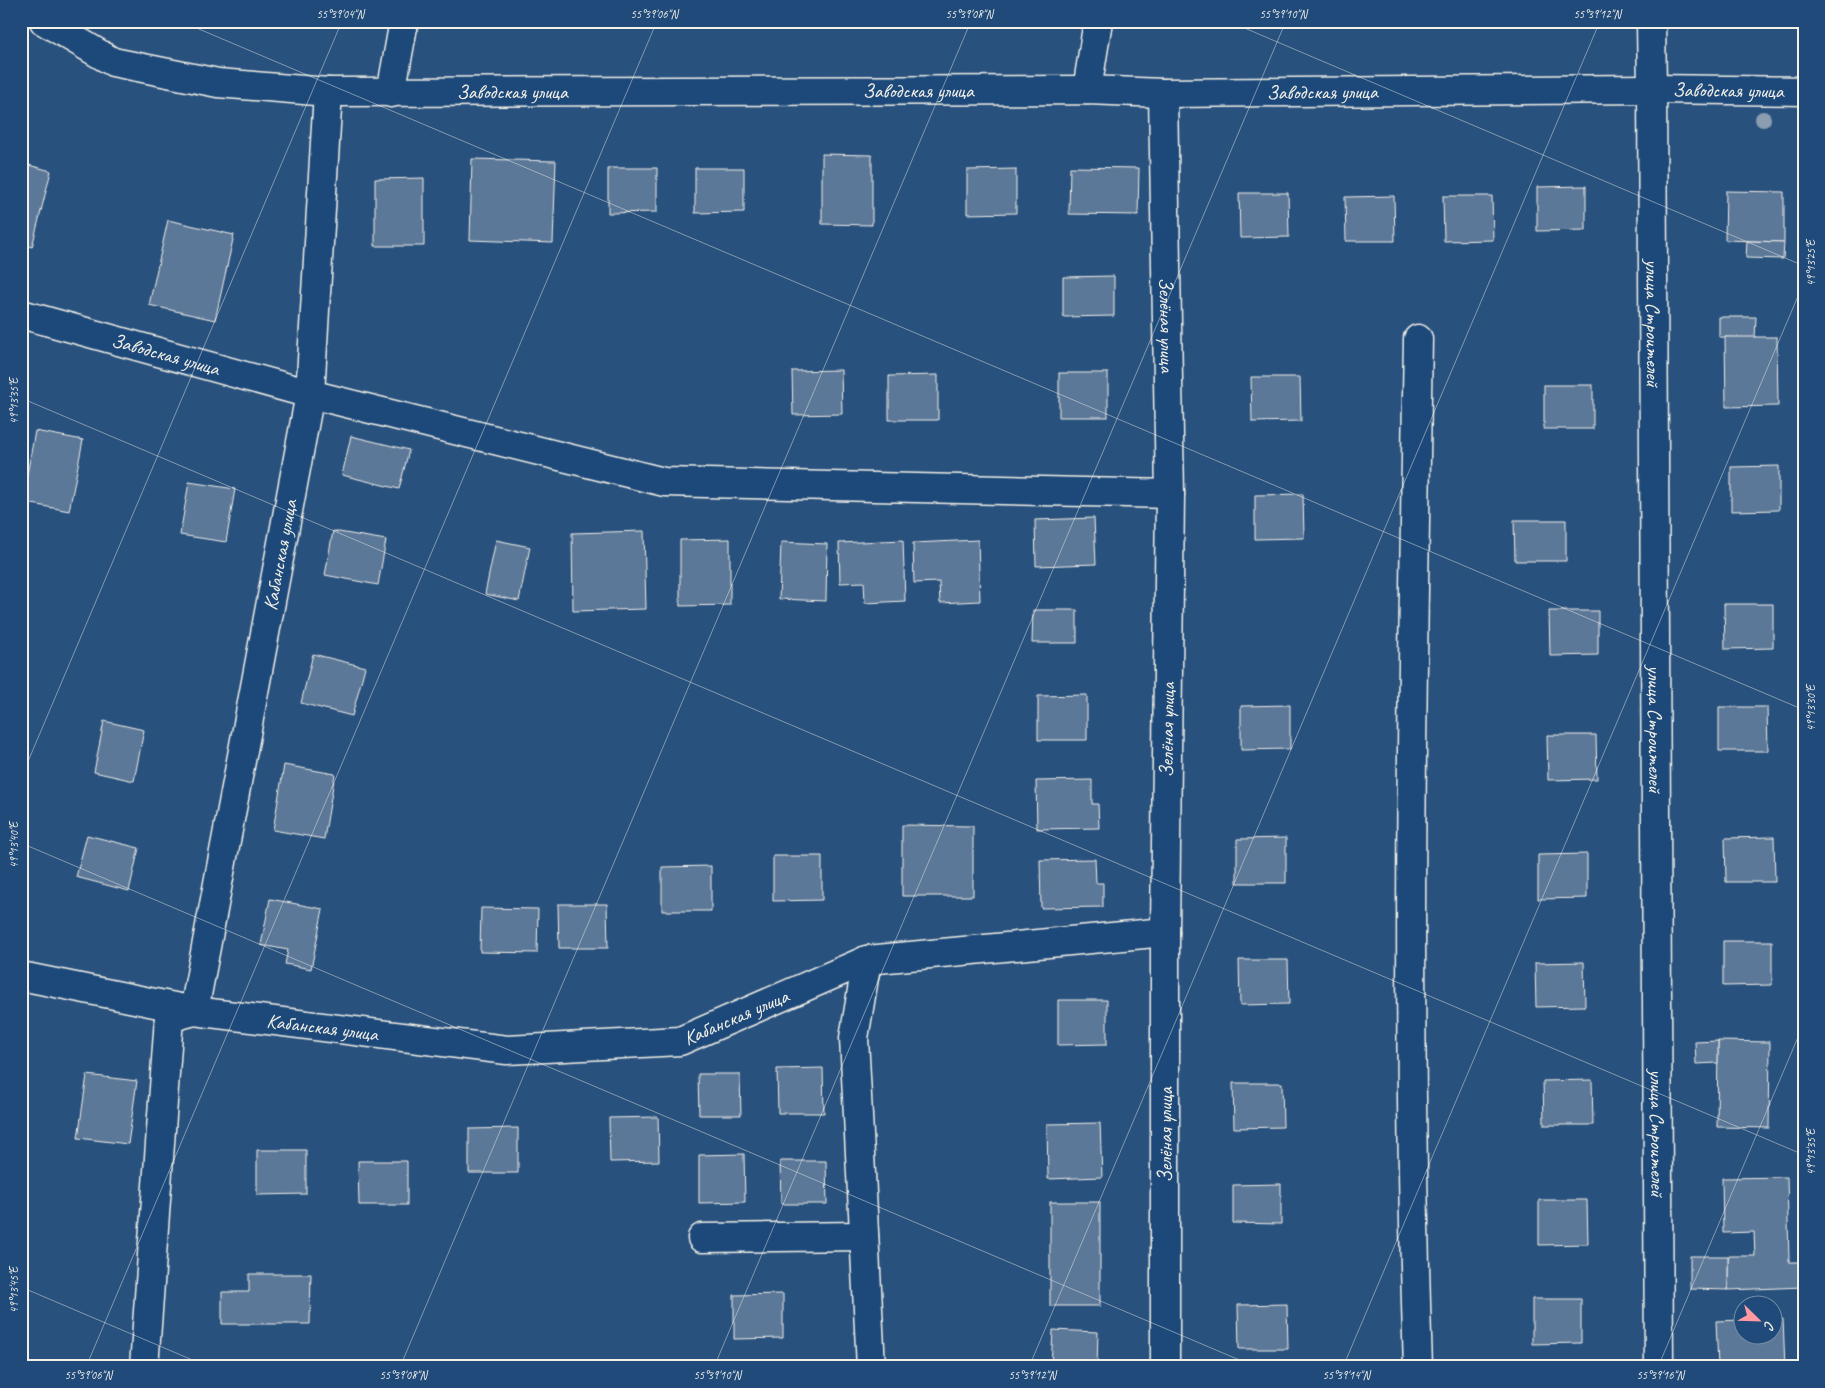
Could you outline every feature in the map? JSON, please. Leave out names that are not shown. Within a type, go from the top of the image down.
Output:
[{"type":"street","name":"Заводская улица","points":[[44,21],[113,62],[218,83],[328,92],[1087,90],[1163,93],[1652,89],[1804,91]]},
{"type":"street","points":[[391,93],[404,21]]},
{"type":"street","points":[[1087,90],[1098,21]]},
{"type":"street","name":"улица Строителей","points":[[1650,21],[1652,89],[1659,1367]]},
{"type":"street","name":"Кабанская улица","points":[[194,1012],[310,394],[328,92]]},
{"type":"street","name":"Зелёная улица","points":[[1163,93],[1170,494],[1165,932],[1165,1367]]},
{"type":"street","name":"Заводская улица","points":[[21,314],[310,394],[664,482],[1170,494]]},
{"type":"street","points":[[1418,339],[1412,686],[1411,1023],[1418,1367]]},
{"type":"street","name":"Кабанская улица","points":[[144,1367],[169,1018],[194,1012],[507,1050],[680,1041],[867,960],[1165,932]]},
{"type":"street","points":[[867,960],[854,1038],[871,1367]]},
{"type":"street","points":[[21,976],[194,1012]]},
{"type":"street","points":[[702,1238],[864,1236]]},
{"type":"building","points":[[822,154],[872,155],[872,225],[822,224]]},
{"type":"building","points":[[472,159],[556,161],[553,243],[470,240]]},
{"type":"building","points":[[21,163],[51,171],[32,247],[21,244]]},
{"type":"building","points":[[1070,167],[1139,168],[1138,215],[1069,214]]},
{"type":"building","points":[[608,168],[657,168],[657,212],[608,213]]},
{"type":"building","points":[[695,168],[744,168],[744,212],[695,213]]},
{"type":"building","points":[[1016,169],[1016,213],[967,214],[967,170]]},
{"type":"building","points":[[424,178],[424,246],[375,246],[375,179]]},
{"type":"building","points":[[1586,186],[1586,230],[1537,231],[1537,187]]},
{"type":"building","points":[[1726,191],[1784,192],[1784,242],[1725,240]]},
{"type":"building","points":[[1239,193],[1288,193],[1289,237],[1240,238]]},
{"type":"building","points":[[1394,196],[1395,241],[1346,241],[1345,197]]},
{"type":"building","points":[[1443,196],[1492,196],[1493,240],[1444,241]]},
{"type":"building","points":[[168,220],[234,235],[215,320],[149,305]]},
{"type":"building","points":[[1747,241],[1784,242],[1783,259],[1746,258]]},
{"type":"building","points":[[1114,276],[1114,316],[1063,317],[1063,277]]},
{"type":"building","points":[[1719,317],[1756,317],[1755,338],[1719,337]]},
{"type":"building","points":[[1725,337],[1777,337],[1778,406],[1726,407]]},
{"type":"building","points":[[841,370],[842,414],[793,415],[792,371]]},
{"type":"building","points":[[1059,373],[1108,373],[1108,417],[1059,417]]},
{"type":"building","points":[[938,375],[938,420],[889,420],[889,376]]},
{"type":"building","points":[[1251,377],[1300,377],[1301,421],[1252,422]]},
{"type":"building","points":[[1544,385],[1593,385],[1593,429],[1544,429]]},
{"type":"building","points":[[35,431],[83,440],[69,511],[22,502]]},
{"type":"building","points":[[351,436],[409,450],[399,489],[342,475]]},
{"type":"building","points":[[1779,466],[1779,510],[1731,511],[1731,467]]},
{"type":"building","points":[[189,482],[235,489],[226,542],[180,535]]},
{"type":"building","points":[[1303,494],[1304,538],[1255,539],[1255,495]]},
{"type":"building","points":[[1094,518],[1096,564],[1036,566],[1035,520]]},
{"type":"building","points":[[1514,520],[1566,520],[1566,561],[1515,561]]},
{"type":"building","points":[[333,531],[386,540],[378,585],[325,575]]},
{"type":"building","points":[[644,531],[646,609],[573,611],[572,533]]},
{"type":"building","points":[[730,539],[730,605],[680,606],[680,540]]},
{"type":"building","points":[[496,540],[530,547],[519,601],[485,594]]},
{"type":"building","points":[[903,540],[905,601],[865,603],[864,582],[840,583],[839,543]]},
{"type":"building","points":[[978,540],[980,601],[940,603],[939,582],[914,583],[913,543]]},
{"type":"building","points":[[781,542],[827,544],[826,601],[779,599]]},
{"type":"building","points":[[1724,604],[1773,604],[1773,648],[1725,649]]},
{"type":"building","points":[[1033,610],[1077,610],[1077,643],[1032,643]]},
{"type":"building","points":[[1549,611],[1598,611],[1598,655],[1550,656]]},
{"type":"building","points":[[313,654],[365,667],[352,716],[301,703]]},
{"type":"building","points":[[1087,695],[1087,740],[1038,740],[1038,696]]},
{"type":"building","points":[[1290,705],[1290,749],[1241,750],[1241,706]]},
{"type":"building","points":[[1719,707],[1767,707],[1768,751],[1719,751]]},
{"type":"building","points":[[104,721],[144,730],[134,781],[94,772]]},
{"type":"building","points":[[1547,735],[1596,735],[1597,779],[1548,780]]},
{"type":"building","points":[[284,765],[335,774],[324,839],[273,830]]},
{"type":"building","points":[[1092,780],[1092,804],[1098,804],[1099,828],[1037,829],[1036,781]]},
{"type":"building","points":[[902,825],[973,826],[973,896],[902,896]]},
{"type":"building","points":[[87,835],[139,848],[129,891],[76,877]]},
{"type":"building","points":[[1774,837],[1775,882],[1726,882],[1725,838]]},
{"type":"building","points":[[1286,838],[1286,883],[1237,883],[1237,839]]},
{"type":"building","points":[[1587,854],[1587,898],[1538,899],[1538,855]]},
{"type":"building","points":[[773,856],[822,856],[822,900],[773,901]]},
{"type":"building","points":[[1095,859],[1096,883],[1103,883],[1103,907],[1041,908],[1040,860]]},
{"type":"building","points":[[711,866],[711,911],[662,911],[662,867]]},
{"type":"building","points":[[270,899],[323,909],[311,969],[285,964],[288,950],[261,945]]},
{"type":"building","points":[[558,904],[607,904],[608,948],[559,948]]},
{"type":"building","points":[[481,908],[538,909],[537,953],[480,952]]},
{"type":"building","points":[[1723,941],[1772,941],[1772,985],[1723,986]]},
{"type":"building","points":[[1239,960],[1288,960],[1289,1004],[1240,1005]]},
{"type":"building","points":[[1584,962],[1585,1006],[1536,1007],[1535,963]]},
{"type":"building","points":[[1058,1000],[1107,1000],[1107,1044],[1058,1045]]},
{"type":"building","points":[[1718,1041],[1770,1042],[1769,1128],[1717,1127]]},
{"type":"building","points":[[1718,1041],[1718,1063],[1696,1064],[1695,1042]]},
{"type":"building","points":[[823,1068],[824,1113],[778,1113],[777,1069]]},
{"type":"building","points":[[698,1074],[740,1074],[741,1115],[699,1115]]},
{"type":"building","points":[[87,1075],[137,1081],[128,1144],[78,1138]]},
{"type":"building","points":[[1592,1080],[1593,1125],[1544,1125],[1543,1081]]},
{"type":"building","points":[[1233,1083],[1282,1083],[1283,1127],[1234,1128]]},
{"type":"building","points":[[658,1117],[659,1161],[610,1162],[609,1118]]},
{"type":"building","points":[[1100,1123],[1102,1177],[1048,1179],[1047,1124]]},
{"type":"building","points":[[518,1128],[518,1173],[469,1173],[469,1129]]},
{"type":"building","points":[[257,1150],[306,1150],[306,1194],[257,1195]]},
{"type":"building","points":[[744,1154],[745,1202],[699,1203],[699,1155]]},
{"type":"building","points":[[358,1161],[407,1161],[407,1205],[359,1205]]},
{"type":"building","points":[[780,1161],[826,1161],[827,1204],[781,1204]]},
{"type":"building","points":[[1787,1177],[1789,1262],[1804,1262],[1804,1287],[1728,1290],[1728,1256],[1755,1256],[1754,1232],[1723,1233],[1722,1178]]},
{"type":"building","points":[[1281,1184],[1281,1224],[1233,1223],[1233,1185]]},
{"type":"building","points":[[1539,1200],[1587,1200],[1588,1244],[1539,1245]]},
{"type":"building","points":[[1050,1202],[1100,1202],[1100,1306],[1050,1306]]},
{"type":"building","points":[[1690,1256],[1728,1256],[1728,1290],[1690,1289]]},
{"type":"building","points":[[249,1274],[311,1274],[310,1324],[222,1324],[222,1292],[249,1292]]},
{"type":"building","points":[[783,1294],[783,1338],[734,1339],[734,1295]]},
{"type":"building","points":[[1532,1299],[1581,1299],[1581,1343],[1532,1344]]},
{"type":"building","points":[[1287,1304],[1288,1349],[1239,1349],[1238,1305]]},
{"type":"building","points":[[1783,1319],[1785,1367],[1718,1367],[1716,1321],[1732,1320],[1732,1346],[1782,1346]]},
{"type":"building","points":[[1053,1330],[1098,1332],[1097,1367],[1051,1367]]}]
